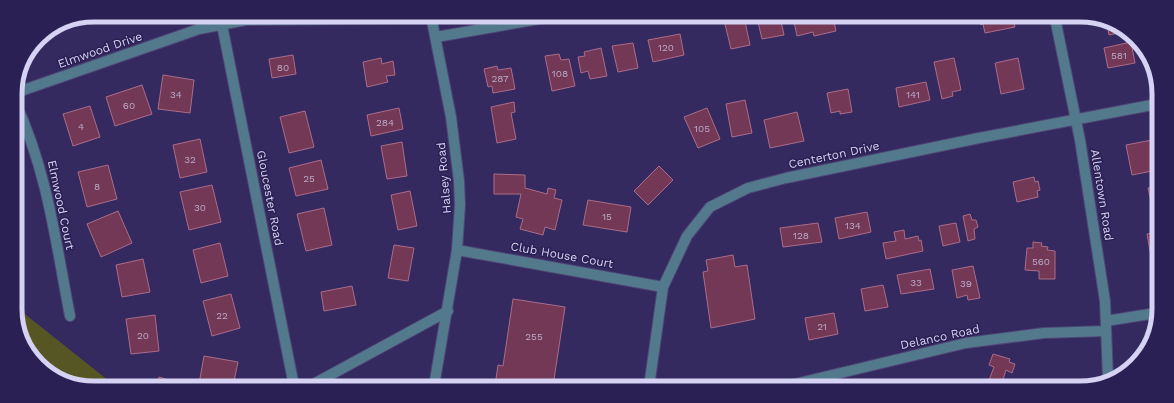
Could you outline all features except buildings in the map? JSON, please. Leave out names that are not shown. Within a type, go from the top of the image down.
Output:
[{"type":"street","name":"Elmwood Drive","points":[[22,91],[216,22]]},
{"type":"street","name":"Gloucester Road","points":[[221,22],[293,381]]},
{"type":"street","name":"Halsey Road","points":[[432,22],[451,117],[459,181],[460,205],[457,250],[448,311],[435,381]]},
{"type":"street","points":[[436,37],[522,22]]},
{"type":"street","name":"Allentown Road","points":[[1056,22],[1076,120],[1105,301],[1108,376]]},
{"type":"street","name":"Centerton Drive","points":[[649,381],[663,287],[687,236],[698,220],[710,207],[748,188],[786,178],[978,138],[1152,105]]},
{"type":"street","name":"Elmwood Court","points":[[22,117],[38,161],[49,206],[70,316]]},
{"type":"street","name":"Club House Court","points":[[457,250],[663,287]]},
{"type":"street","points":[[319,381],[448,311]]},
{"type":"street","name":"Delanco Road","points":[[807,381],[966,343],[1106,326],[1151,314]]},
{"type":"shaded area","points":[[22,312],[109,381],[75,379],[66,376],[46,363],[29,341],[23,323]]}]
